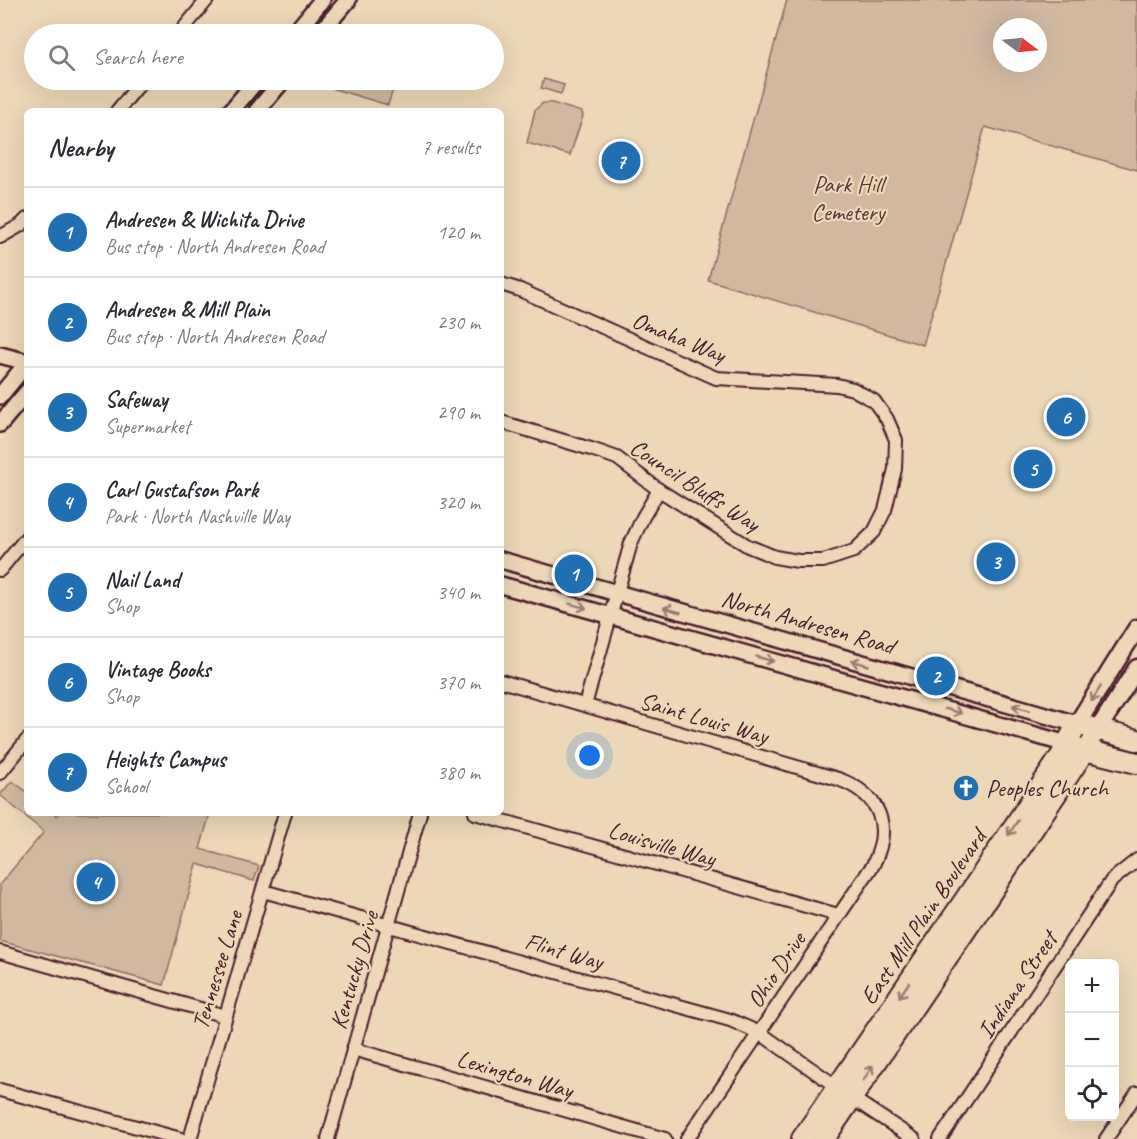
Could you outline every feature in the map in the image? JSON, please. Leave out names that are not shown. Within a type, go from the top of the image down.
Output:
[{"type":"main road","name":"East Mill Plain Boulevard","points":[[1076,747],[1077,724],[1137,628]]},
{"type":"main road","name":"East Mill Plain Boulevard","points":[[824,1139],[844,1093],[973,888],[1061,756],[1098,730],[1137,668]]},
{"type":"main road","name":"North Andresen Road","points":[[1077,724],[1137,740]]},
{"type":"main road","name":"North Andresen Road","points":[[1076,747],[1137,763]]},
{"type":"main road","name":"East Mill Plain Boulevard","points":[[802,1139],[844,1093]]},
{"type":"street","points":[[302,24],[322,0]]},
{"type":"street","points":[[328,24],[348,0]]},
{"type":"street","points":[[186,24],[203,2]]},
{"type":"street","points":[[120,108],[135,90]]},
{"type":"street","points":[[234,108],[249,90]]},
{"type":"street","points":[[260,108],[275,90]]},
{"type":"street","points":[[0,237],[24,221]]},
{"type":"street","name":"Omaha Way","points":[[504,285],[716,378],[837,385],[853,389],[874,401],[887,419],[896,440]]},
{"type":"street","points":[[0,355],[24,362]]},
{"type":"street","points":[[0,396],[24,367]]},
{"type":"street","points":[[0,424],[24,396]]},
{"type":"street","name":"Council Bluffs Way","points":[[504,423],[617,458],[659,490],[748,546],[775,557],[798,561],[823,561],[854,550],[874,532],[885,510],[895,469],[896,440]]},
{"type":"street","points":[[585,705],[631,543],[659,490]]},
{"type":"street","points":[[0,570],[24,541]]},
{"type":"street","name":"North Andresen Road","points":[[504,561],[1077,724]]},
{"type":"street","name":"North Andresen Road","points":[[504,586],[1076,747]]},
{"type":"street","name":"Saint Louis Way","points":[[504,682],[849,783],[863,791],[874,803],[881,818]]},
{"type":"street","points":[[0,773],[24,744]]},
{"type":"street","name":"Tennessee Lane","points":[[189,1139],[284,816]]},
{"type":"street","name":"Kentucky Drive","points":[[328,1139],[419,816]]},
{"type":"street","name":"Louisville Way","points":[[486,816],[838,915]]},
{"type":"street","name":"Ohio Drive","points":[[687,1139],[873,865],[880,850],[883,834],[881,818]]},
{"type":"street","name":"Indiana Street","points":[[940,1139],[1112,880],[1136,860]]},
{"type":"street","name":"Flint Way","points":[[263,891],[730,1020],[760,1033],[914,1139]]},
{"type":"street","points":[[0,952],[225,1016]]},
{"type":"street","name":"Lexington Way","points":[[353,1049],[665,1139]]},
{"type":"street","points":[[0,1090],[181,1139]]},
{"type":"street","points":[[1106,1139],[1137,1094]]},
{"type":"street","points":[[1125,1111],[1137,1119]]},
{"type":"green space","name":"Park Hill Cemetery","points":[[787,0],[1137,0],[1137,170],[985,127],[923,345],[708,280]]},
{"type":"green space","points":[[544,79],[564,85],[561,94],[541,88]]},
{"type":"green space","points":[[337,90],[393,90],[388,105]]},
{"type":"green space","points":[[543,103],[552,103],[582,112],[583,116],[570,155],[527,143],[535,110]]},
{"type":"green space","points":[[12,781],[24,790],[24,815],[0,795]]},
{"type":"green space","points":[[25,816],[209,816],[200,849],[259,866],[254,881],[197,864],[164,985],[0,941],[0,884],[44,832]]},
{"type":"place","name":"Heights Campus","points":[[621,161]]},
{"type":"place","name":"Vintage Books","points":[[1066,417]]},
{"type":"place","name":"Nail Land","points":[[1033,469]]},
{"type":"place","name":"Safeway","points":[[996,562]]},
{"type":"place","name":"Andresen & Wichita Drive","points":[[574,574]]},
{"type":"place","name":"Andresen & Mill Plain","points":[[936,676]]},
{"type":"place","name":"Peoples Church","points":[[966,788]]},
{"type":"place","name":"Carl Gustafson Park","points":[[96,882]]}]
